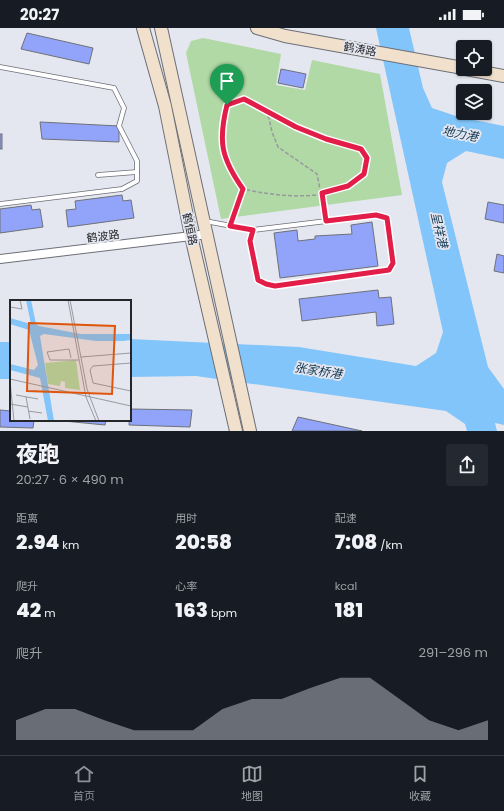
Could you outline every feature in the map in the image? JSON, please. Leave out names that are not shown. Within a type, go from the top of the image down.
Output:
[{"type":"street","name":"鹤恒路","points":[[143,28],[164,106],[191,236],[236,431]]},
{"type":"street","name":"鹤恒路","points":[[161,28],[208,234],[250,431]]},
{"type":"street","name":"鹤涛路","points":[[257,28],[285,36],[456,67]]},
{"type":"street","points":[[492,74],[504,76]]},
{"type":"street","name":"鹤波路","points":[[0,259],[208,234]]},
{"type":"lane","points":[[0,67],[114,88],[124,108],[119,126],[137,161],[137,181],[122,190],[0,204]]},
{"type":"lane","points":[[98,175],[137,172]]},
{"type":"lane","points":[[205,221],[253,230],[376,215],[387,218],[393,263],[389,270],[275,286],[266,284],[258,280],[250,241],[253,230]]},
{"type":"path","points":[[244,99],[296,127],[326,139],[361,149],[367,158],[364,174],[348,186],[322,193],[306,196],[268,194],[243,189],[232,174],[223,154],[221,128],[227,105],[244,99]]},
{"type":"path","points":[[263,109],[269,118],[272,132],[278,147],[317,174],[322,193],[326,221]]},
{"type":"path","points":[[230,226],[243,189]]},
{"type":"green space","points":[[203,38],[281,54],[276,85],[305,90],[312,60],[380,74],[402,195],[221,219],[186,53],[191,41]]},
{"type":"water","points":[[376,28],[409,28],[423,88],[432,108],[456,116],[456,120],[474,120],[504,126],[504,159],[466,151],[447,163],[442,182],[488,367],[504,389],[504,425],[495,423],[497,431],[467,431],[465,424],[446,411],[196,376],[131,377],[131,339],[299,347],[416,366],[436,353],[443,332]]},
{"type":"water","points":[[0,342],[10,342],[10,379],[0,379]]},
{"type":"building","points":[[27,33],[93,48],[89,64],[21,49]]},
{"type":"building","points":[[281,69],[306,74],[303,88],[278,83]]},
{"type":"building","points":[[40,122],[119,126],[119,142],[42,139]]},
{"type":"building","points":[[0,134],[2,134],[2,149],[0,149]]},
{"type":"building","points":[[122,195],[123,201],[131,200],[134,218],[68,227],[66,210],[76,209],[75,201]]},
{"type":"building","points":[[488,202],[504,205],[504,223],[485,219]]},
{"type":"building","points":[[31,205],[32,210],[40,209],[43,227],[0,233],[0,209]]},
{"type":"building","points":[[372,222],[378,266],[280,278],[274,233],[297,230],[298,241],[315,239],[315,236],[352,234],[351,225]]},
{"type":"building","points":[[497,254],[504,256],[504,273],[494,271]]},
{"type":"building","points":[[378,290],[379,298],[391,297],[394,324],[377,326],[376,312],[302,321],[299,299]]},
{"type":"building","points":[[131,409],[192,410],[190,427],[129,425],[129,421],[131,421]]},
{"type":"building","points":[[0,410],[10,411],[10,421],[34,421],[33,428],[0,427]]},
{"type":"building","points":[[298,417],[362,431],[292,431]]},
{"type":"building","points":[[64,421],[106,421],[105,425]]},
{"type":"route","points":[[244,99],[296,127],[326,139],[361,149],[367,158],[364,174],[348,186],[322,193],[326,221],[376,215],[387,218],[393,263],[389,270],[275,286],[258,280],[250,241],[253,230],[230,226],[243,189],[232,174],[223,154],[221,128],[227,105],[244,99]]},
{"type":"water label","name":"地力港","points":[[460,134]]},
{"type":"water label","name":"呈祥港","points":[[439,230]]},
{"type":"water label","name":"张家桥港","points":[[318,371]]}]
